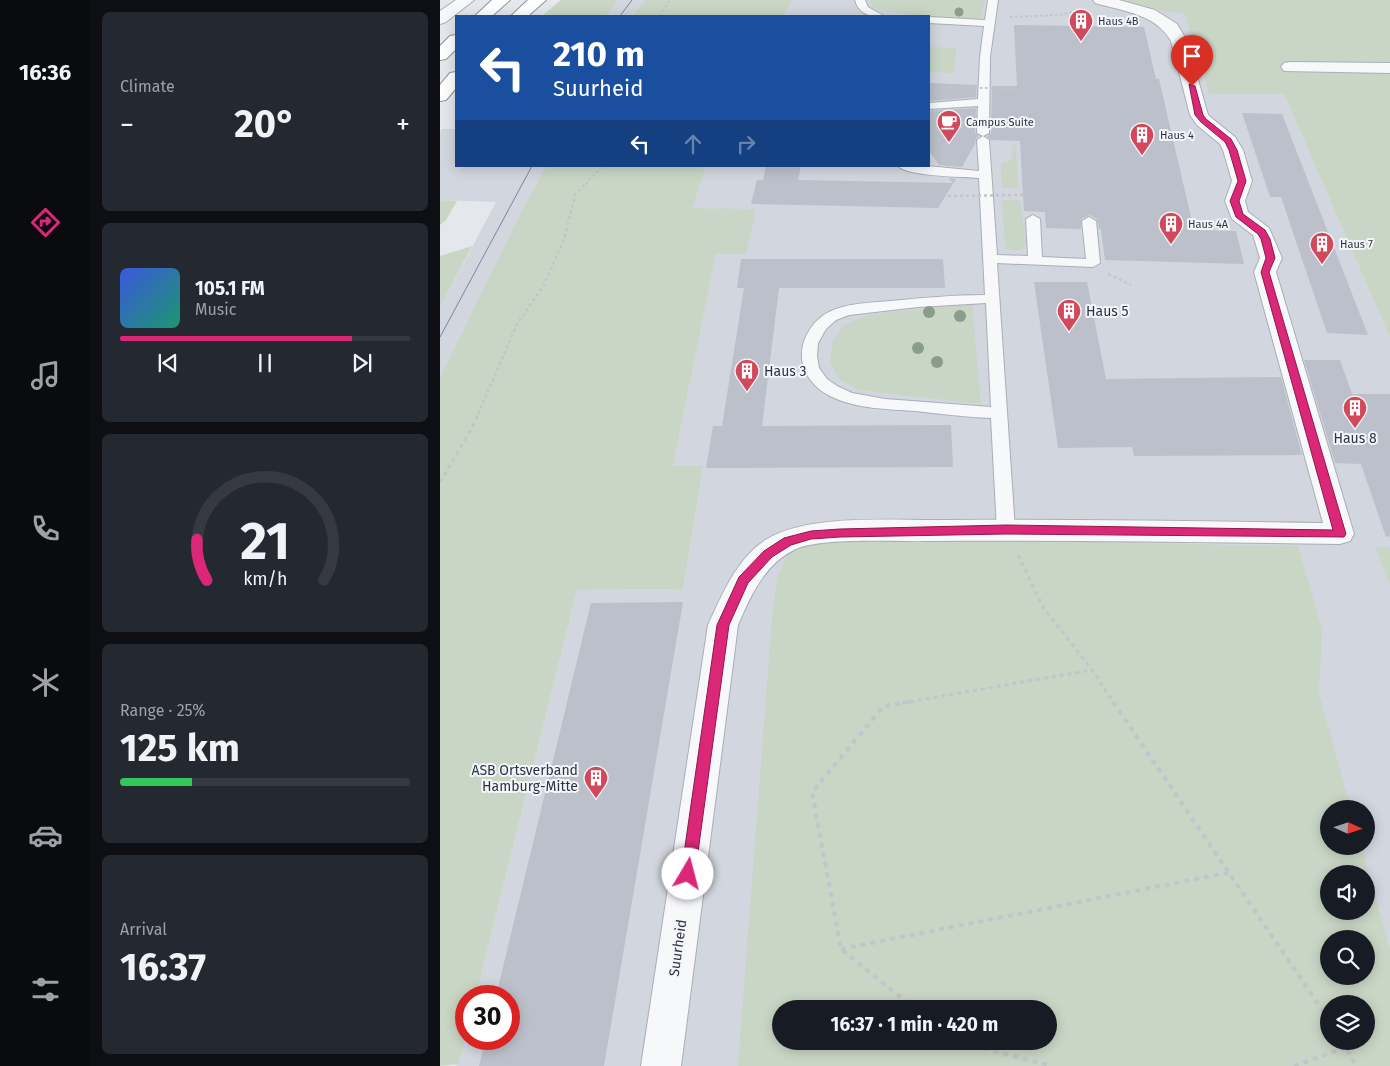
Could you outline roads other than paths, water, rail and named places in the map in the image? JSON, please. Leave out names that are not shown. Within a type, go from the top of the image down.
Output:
[{"type":"highway","points":[[484,15],[502,0]]},
{"type":"highway","points":[[520,15],[538,0]]},
{"type":"highway","points":[[440,55],[455,41]]},
{"type":"highway","points":[[440,96],[455,78]]},
{"type":"street","points":[[440,19],[466,0]]},
{"type":"street","name":"Suurheid","points":[[661,1066],[723,625],[744,580],[768,554],[788,541],[811,535],[1006,530],[1340,534],[1265,272],[1271,258],[1262,232],[1239,215],[1235,201],[1242,181],[1233,150],[1228,141],[1203,121],[1199,115],[1179,41],[1171,27],[1149,13],[1094,3]]},
{"type":"street","points":[[1290,67],[1390,68]]},
{"type":"lane","points":[[860,0],[864,10],[876,15]]},
{"type":"lane","points":[[993,0],[989,22],[983,136],[1006,530]]},
{"type":"lane","points":[[930,20],[989,22]]},
{"type":"lane","points":[[930,106],[984,102]]},
{"type":"lane","points":[[910,167],[939,172],[984,175]]},
{"type":"lane","points":[[1033,219],[1035,261]]},
{"type":"lane","points":[[989,259],[1093,263],[1089,221]]},
{"type":"lane","points":[[992,299],[967,299],[881,307],[837,314],[822,324],[815,334],[809,350],[809,360],[813,371],[827,387],[865,402],[999,413]]},
{"type":"tram line","points":[[621,15],[632,0]]},
{"type":"tram line","points":[[440,337],[531,167]]},
{"type":"place","name":"Haus 4B","points":[[1081,42]]},
{"type":"place","name":"Campus Suite","points":[[949,143]]},
{"type":"place","name":"Haus 4","points":[[1142,156]]},
{"type":"place","name":"Haus 4A","points":[[1171,245]]},
{"type":"place","name":"Haus 7","points":[[1322,265]]},
{"type":"place","name":"Haus 5","points":[[1069,332]]},
{"type":"place","name":"Haus 3","points":[[747,392]]},
{"type":"place","name":"Haus 8","points":[[1355,429]]},
{"type":"place","name":"ASB Ortsverband Hamburg-Mitte","points":[[596,799]]}]
